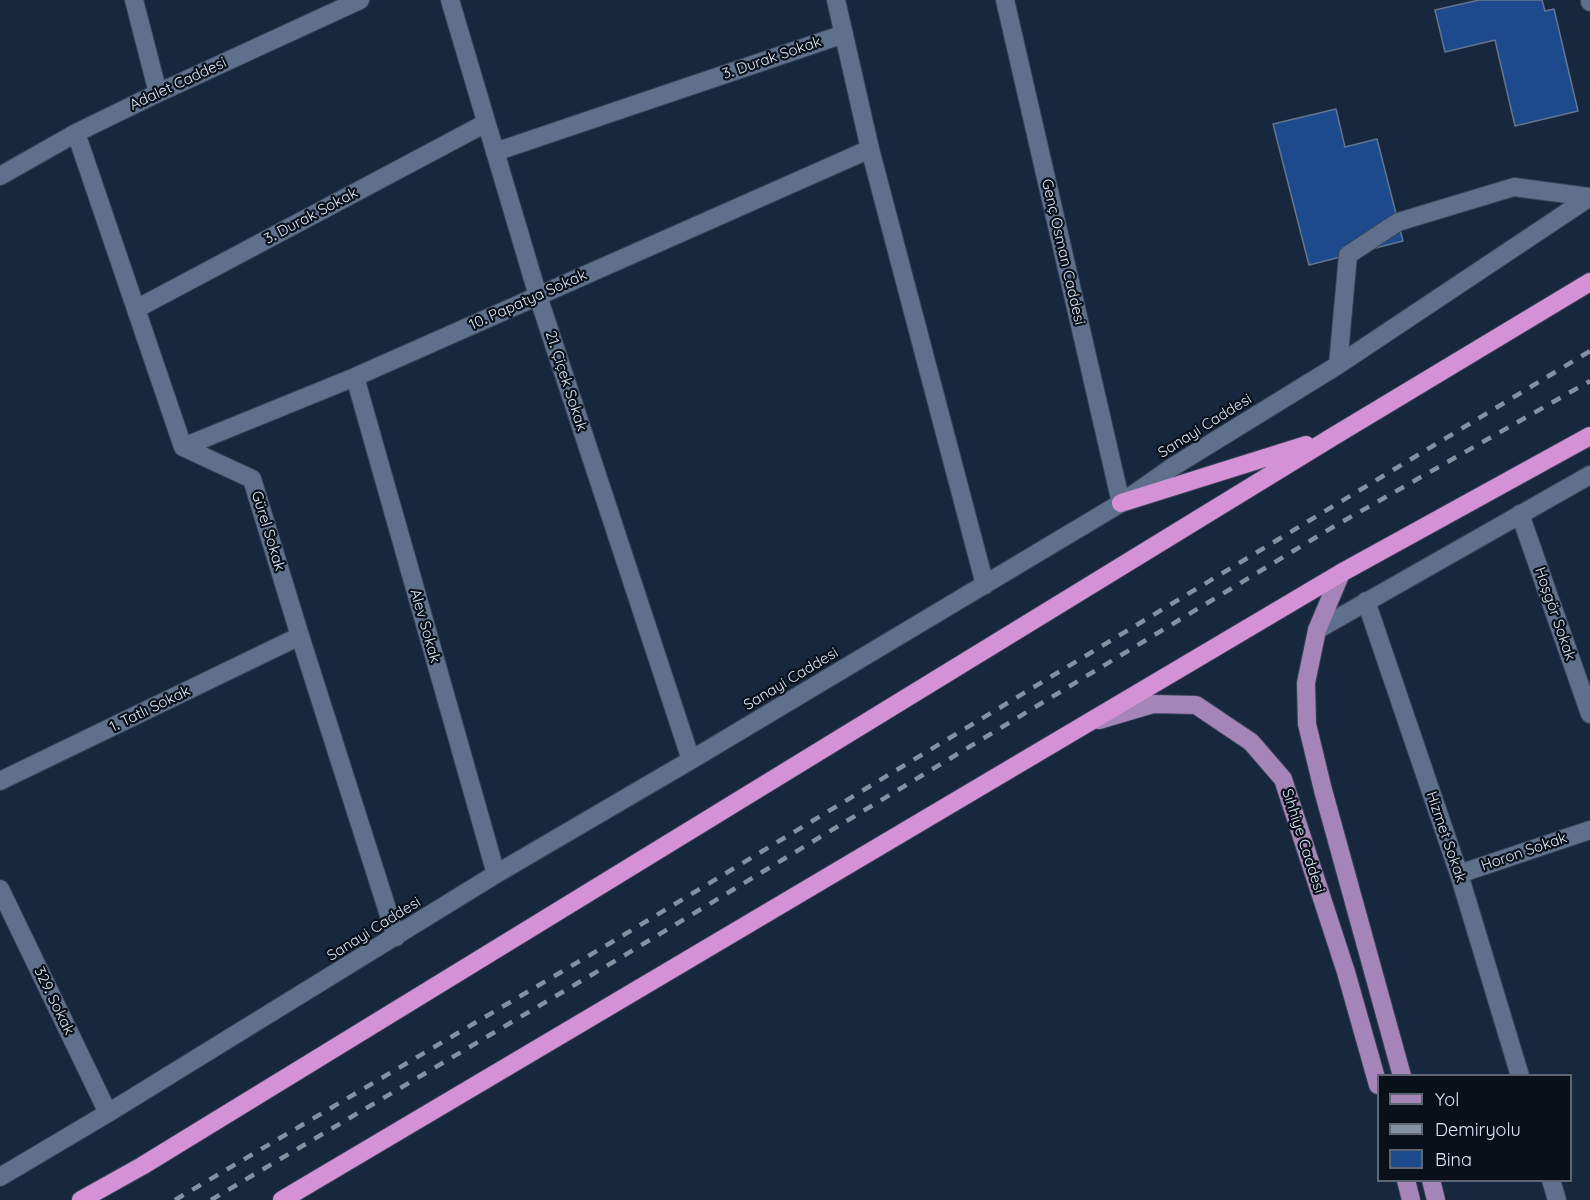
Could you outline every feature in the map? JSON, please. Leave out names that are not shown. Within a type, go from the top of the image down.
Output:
[{"type":"highway","points":[[81,1200],[152,1160],[1334,436],[1590,282]]},
{"type":"highway","points":[[1121,503],[1334,436]]},
{"type":"highway","points":[[282,1200],[1341,573],[1590,436]]},
{"type":"main road","name":"Sıhhiye Caddesi","points":[[1341,573],[1317,630],[1306,683],[1306,723],[1401,1074]]},
{"type":"main road","name":"Sıhhiye Caddesi","points":[[1089,723],[1153,704],[1196,705],[1251,742],[1283,779],[1346,972],[1377,1081]]},
{"type":"main road","points":[[1406,1182],[1411,1200]]},
{"type":"main road","points":[[1432,1182],[1436,1200]]},
{"type":"street","points":[[134,0],[158,93]]},
{"type":"street","name":"21. Çiçek Sokak","points":[[450,0],[538,296],[691,760]]},
{"type":"street","points":[[836,0],[870,149],[985,585]]},
{"type":"street","name":"Genç Osman Caddesi","points":[[1005,0],[1121,503]]},
{"type":"street","name":"Adalet Caddesi","points":[[0,176],[76,133],[349,2]]},
{"type":"street","name":"3. Durak Sokak","points":[[495,152],[844,34]]},
{"type":"street","name":"3. Durak Sokak","points":[[136,309],[486,123]]},
{"type":"street","points":[[76,133],[183,447]]},
{"type":"street","name":"10. Papatya Sokak","points":[[183,447],[355,377],[870,149]]},
{"type":"street","points":[[1338,365],[1348,255],[1398,222],[1514,187],[1590,197]]},
{"type":"street","name":"Sanayi Caddesi","points":[[0,1177],[496,874],[1121,503],[1171,468],[1338,365],[1590,197]]},
{"type":"street","name":"Alev Sokak","points":[[355,377],[496,874]]},
{"type":"street","name":"Gürel Sokak","points":[[183,447],[252,479],[396,937]]},
{"type":"street","points":[[1317,630],[1590,475]]},
{"type":"street","name":"Hoşgör Sokak","points":[[1520,514],[1590,714]]},
{"type":"street","name":"Hizmet Sokak","points":[[1366,601],[1459,874],[1519,1074]]},
{"type":"street","name":"1. Tatlı Sokak","points":[[0,781],[300,636]]},
{"type":"street","name":"Horon Sokak","points":[[1459,874],[1590,830]]},
{"type":"street","name":"329. Sokak","points":[[0,890],[108,1113]]},
{"type":"street","points":[[1552,1182],[1557,1200]]},
{"type":"building","points":[[1479,0],[1542,0],[1545,11],[1554,9],[1578,111],[1515,126],[1495,40],[1445,52],[1435,10]]},
{"type":"building","points":[[1336,109],[1345,147],[1377,139],[1403,241],[1309,265],[1273,124]]},
{"type":"railway","points":[[175,1200],[612,942],[1590,351]]},
{"type":"railway","points":[[211,1200],[620,958],[1333,527],[1590,381]]}]
